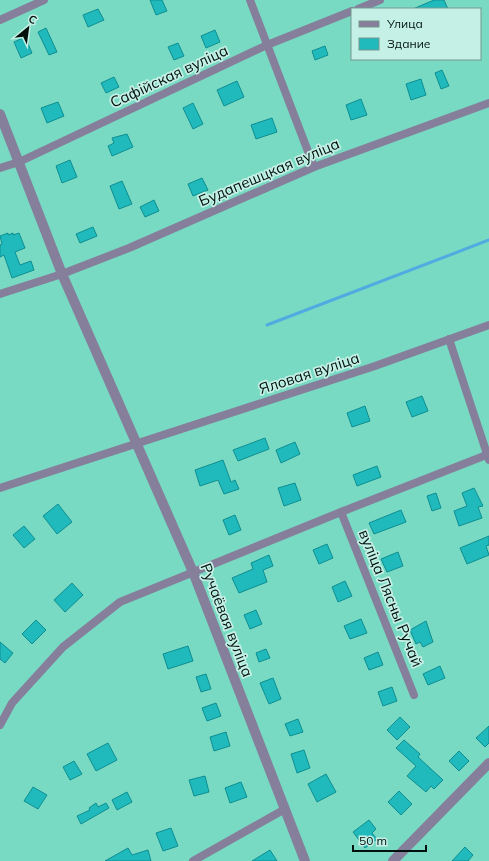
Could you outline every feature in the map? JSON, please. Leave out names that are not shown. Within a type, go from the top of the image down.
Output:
[{"type":"street","points":[[0,20],[44,0]]},
{"type":"street","points":[[250,0],[314,167]]},
{"type":"street","points":[[360,8],[380,0]]},
{"type":"street","name":"Сафійская вуліца","points":[[0,168],[19,162],[267,45],[351,11]]},
{"type":"street","name":"Будапешцкая вуліца","points":[[0,294],[62,274],[129,248],[314,167],[489,103]]},
{"type":"street","points":[[0,114],[62,274]]},
{"type":"street","name":"Ручаёвая вуліца","points":[[62,274],[87,326],[136,443],[193,572],[306,861]]},
{"type":"street","name":"Яловая вуліца","points":[[0,488],[375,366],[489,325]]},
{"type":"street","points":[[0,725],[12,704],[63,647],[120,602],[341,512],[488,456],[449,339]]},
{"type":"street","name":"вуліца Лясны Ручай","points":[[341,512],[414,695]]},
{"type":"street","points":[[393,861],[489,763]]},
{"type":"street","points":[[193,861],[285,809]]},
{"type":"building","points":[[150,0],[162,0],[167,11],[156,15]]},
{"type":"building","points":[[434,0],[444,0],[448,8],[415,8]]},
{"type":"building","points":[[98,9],[104,20],[88,27],[83,15]]},
{"type":"building","points":[[46,28],[57,52],[49,55],[38,32]]},
{"type":"building","points":[[215,30],[220,42],[206,48],[201,36]]},
{"type":"building","points":[[25,37],[32,53],[21,58],[14,42]]},
{"type":"building","points":[[178,43],[184,56],[174,60],[168,47]]},
{"type":"building","points":[[325,46],[328,55],[315,60],[312,51]]},
{"type":"building","points":[[442,70],[449,86],[441,89],[435,73]]},
{"type":"building","points":[[114,77],[119,87],[106,93],[101,83]]},
{"type":"building","points":[[421,79],[426,95],[411,100],[406,84]]},
{"type":"building","points":[[237,81],[244,97],[224,106],[217,90]]},
{"type":"building","points":[[361,99],[367,115],[351,120],[346,105]]},
{"type":"building","points":[[58,102],[64,116],[47,123],[41,108]]},
{"type":"building","points":[[193,103],[203,124],[193,129],[183,108]]},
{"type":"building","points":[[272,118],[277,132],[256,139],[251,125]]},
{"type":"building","points":[[127,134],[133,147],[112,156],[108,146],[114,143],[112,138]]},
{"type":"building","points":[[70,160],[77,177],[62,183],[56,166]]},
{"type":"building","points":[[202,178],[208,190],[193,196],[188,184]]},
{"type":"building","points":[[122,181],[132,204],[119,209],[110,186]]},
{"type":"building","points":[[154,200],[159,211],[145,217],[140,207]]},
{"type":"building","points":[[93,227],[97,236],[80,243],[76,234]]},
{"type":"building","points":[[8,233],[8,235],[13,233],[13,235],[19,233],[25,248],[15,252],[20,265],[31,261],[34,270],[12,278],[4,255],[0,257],[0,245],[2,244],[0,236]]},
{"type":"building","points":[[422,396],[428,411],[412,417],[406,402]]},
{"type":"building","points":[[365,406],[370,421],[352,427],[347,413]]},
{"type":"building","points":[[265,438],[269,449],[238,461],[233,450]]},
{"type":"building","points":[[295,442],[300,454],[281,463],[276,450]]},
{"type":"building","points":[[223,460],[231,482],[235,480],[239,489],[224,494],[218,480],[200,486],[195,470]]},
{"type":"building","points":[[377,466],[381,477],[357,486],[353,475]]},
{"type":"building","points":[[295,483],[301,500],[284,506],[278,488]]},
{"type":"building","points":[[474,488],[483,506],[478,507],[482,518],[459,526],[454,511],[467,506],[462,493]]},
{"type":"building","points":[[436,493],[441,508],[432,511],[427,496]]},
{"type":"building","points":[[58,504],[72,522],[57,534],[43,516]]},
{"type":"building","points":[[401,510],[406,522],[374,534],[369,523]]},
{"type":"building","points":[[235,515],[241,530],[229,535],[223,520]]},
{"type":"building","points":[[24,526],[35,539],[24,548],[13,535]]},
{"type":"building","points":[[489,536],[489,545],[486,546],[489,555],[467,564],[460,548]]},
{"type":"building","points":[[327,544],[333,558],[319,564],[313,550]]},
{"type":"building","points":[[398,552],[403,566],[387,572],[381,559]]},
{"type":"building","points":[[269,555],[273,566],[263,570],[267,582],[239,593],[232,578],[253,569],[251,563]]},
{"type":"building","points":[[345,581],[352,596],[338,602],[332,587]]},
{"type":"building","points":[[72,583],[83,595],[65,612],[54,600]]},
{"type":"building","points":[[256,610],[262,624],[250,629],[244,615]]},
{"type":"building","points":[[361,619],[367,633],[350,639],[344,626]]},
{"type":"building","points":[[36,620],[46,630],[32,644],[22,634]]},
{"type":"building","points":[[426,621],[433,642],[423,647],[420,642],[416,644],[410,630]]},
{"type":"building","points":[[0,642],[13,653],[5,663],[0,659]]},
{"type":"building","points":[[188,646],[193,661],[168,669],[163,654]]},
{"type":"building","points":[[266,649],[270,658],[259,662],[256,653]]},
{"type":"building","points":[[378,652],[383,665],[369,670],[364,658]]},
{"type":"building","points":[[440,666],[445,678],[428,685],[423,674]]},
{"type":"building","points":[[206,674],[211,689],[201,692],[196,677]]},
{"type":"building","points":[[273,678],[281,699],[269,704],[260,683]]},
{"type":"building","points":[[392,687],[397,701],[383,706],[378,692]]},
{"type":"building","points":[[216,703],[221,716],[207,721],[202,708]]},
{"type":"building","points":[[400,717],[410,727],[397,740],[387,730]]},
{"type":"building","points":[[298,719],[303,732],[290,736],[285,724]]},
{"type":"building","points":[[489,726],[489,743],[485,747],[476,738]]},
{"type":"building","points":[[226,732],[230,746],[214,751],[210,737]]},
{"type":"building","points":[[404,740],[420,754],[418,757],[443,780],[434,789],[431,786],[426,792],[407,776],[416,766],[396,748]]},
{"type":"building","points":[[108,743],[117,760],[96,771],[87,754]]},
{"type":"building","points":[[304,750],[310,768],[297,773],[291,754]]},
{"type":"building","points":[[459,751],[469,761],[459,771],[449,761]]},
{"type":"building","points":[[74,761],[82,774],[70,780],[63,767]]},
{"type":"building","points":[[326,774],[336,792],[317,802],[308,784]]},
{"type":"building","points":[[205,776],[209,792],[194,796],[189,780]]},
{"type":"building","points":[[241,782],[247,797],[230,803],[225,788]]},
{"type":"building","points":[[33,787],[47,795],[38,809],[24,801]]},
{"type":"building","points":[[399,791],[412,804],[401,815],[388,802]]},
{"type":"building","points":[[127,792],[132,802],[117,810],[112,800]]},
{"type":"building","points":[[96,803],[98,807],[106,803],[109,808],[81,824],[77,816],[90,810],[89,808]]},
{"type":"building","points":[[369,820],[376,829],[372,833],[377,839],[365,848],[353,832]]},
{"type":"building","points":[[171,828],[178,846],[163,851],[156,833]]},
{"type":"building","points":[[465,847],[473,855],[468,861],[452,861]]},
{"type":"building","points":[[128,848],[132,855],[148,850],[151,861],[105,861]]},
{"type":"building","points":[[270,850],[277,861],[252,861]]},
{"type":"waterway","points":[[267,325],[489,240]]}]
